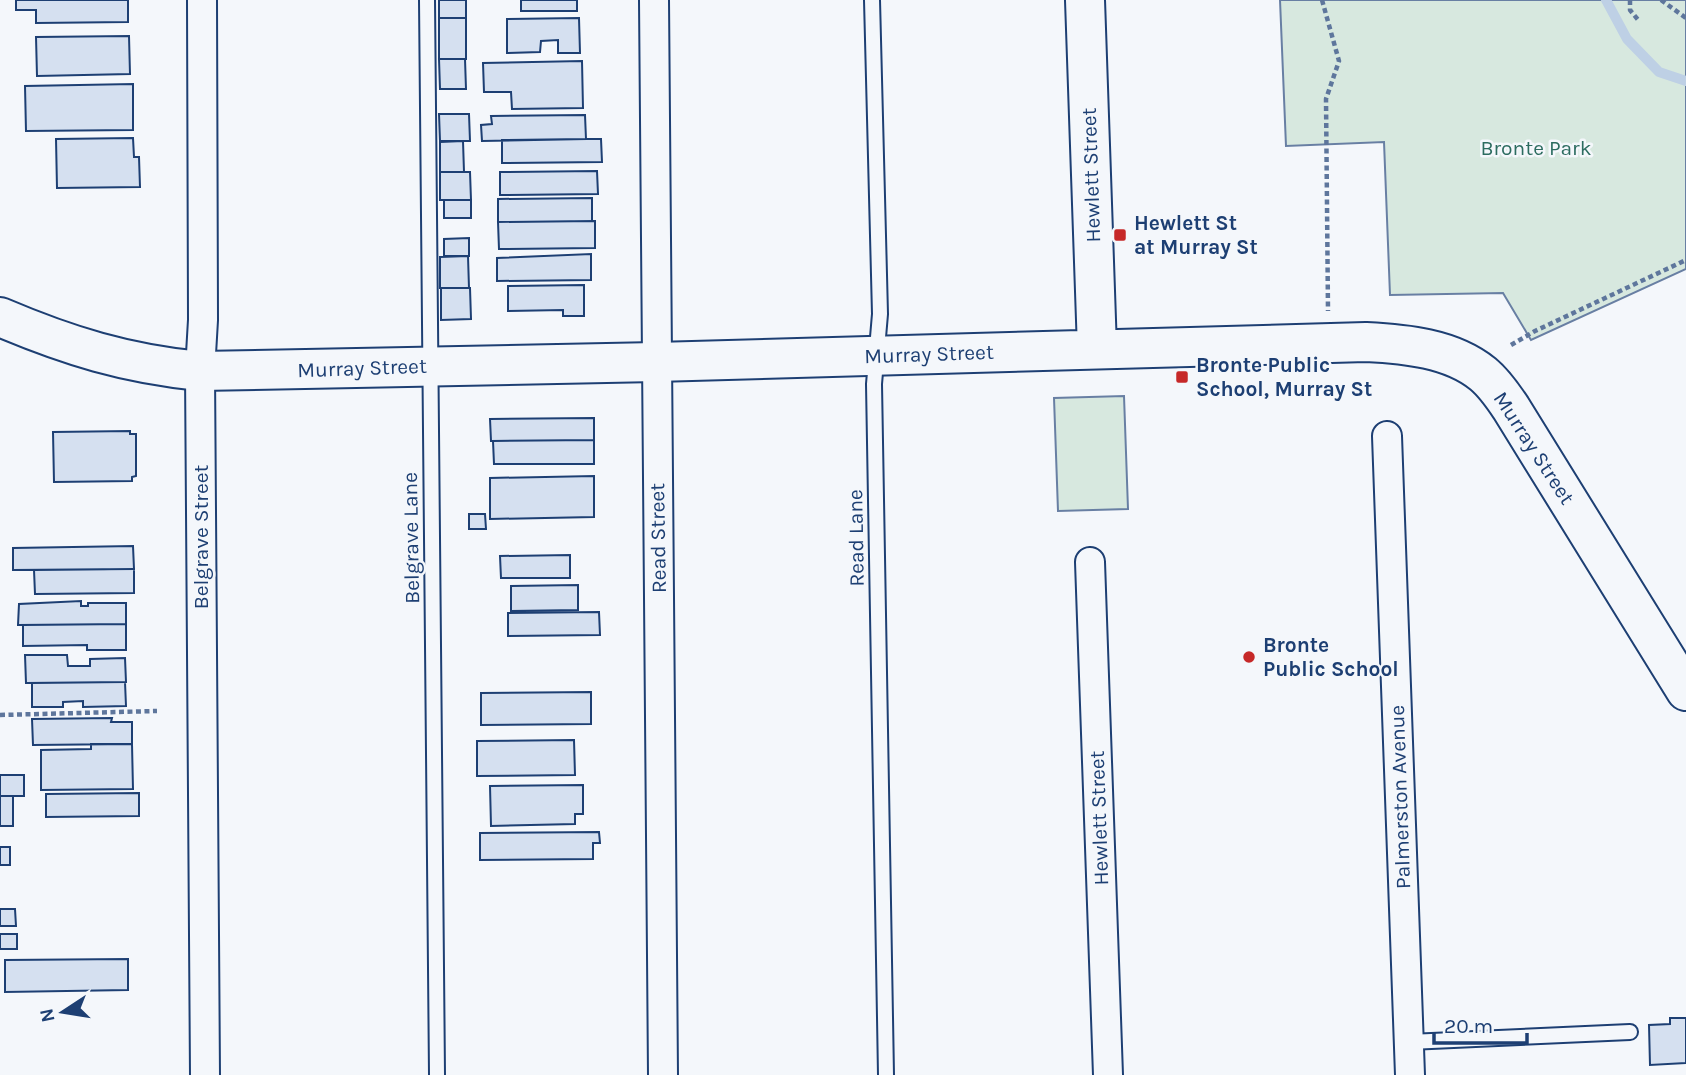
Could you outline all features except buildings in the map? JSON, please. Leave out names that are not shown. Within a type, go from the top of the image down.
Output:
[{"type":"main road","name":"Hewlett Street","points":[[1085,0],[1097,349]]},
{"type":"main road","name":"Murray Street","points":[[0,317],[54,339],[124,360],[200,371],[656,362],[1366,342],[1409,345],[1446,355],[1482,373],[1511,408],[1686,691]]},
{"type":"street","name":"Belgrave Street","points":[[202,0],[203,339],[200,371],[205,1075]]},
{"type":"street","name":"Read Street","points":[[654,0],[663,1075]]},
{"type":"street","name":"Palmerston Avenue","points":[[1387,436],[1410,1075]]},
{"type":"street","name":"Hewlett Street","points":[[1090,562],[1108,1075]]},
{"type":"lane","name":"Belgrave Lane","points":[[427,0],[437,1075]]},
{"type":"lane","name":"Read Lane","points":[[872,0],[880,314],[874,384],[886,1075]]},
{"type":"lane","points":[[1409,1042],[1630,1032]]},
{"type":"path","points":[[1321,0],[1339,61],[1326,99],[1329,344]]},
{"type":"path","points":[[1630,0],[1630,10],[1639,21]]},
{"type":"path","points":[[1661,0],[1686,18]]},
{"type":"path","points":[[1511,345],[1535,331],[1686,260]]},
{"type":"path","points":[[0,715],[158,711]]},
{"type":"green space","name":"Bronte Park","points":[[1280,0],[1686,0],[1686,269],[1531,340],[1503,293],[1390,295],[1384,142],[1286,146]]},
{"type":"green space","points":[[1124,396],[1128,509],[1058,511],[1054,398]]},
{"type":"waterway","points":[[1606,0],[1627,39],[1659,72],[1686,81]]},
{"type":"place","name":"Hewlett St at Murray St","points":[[1120,235]]},
{"type":"place","name":"Bronte Public School, Murray St","points":[[1182,377]]},
{"type":"place","name":"Bronte Public School","points":[[1249,657]]}]
